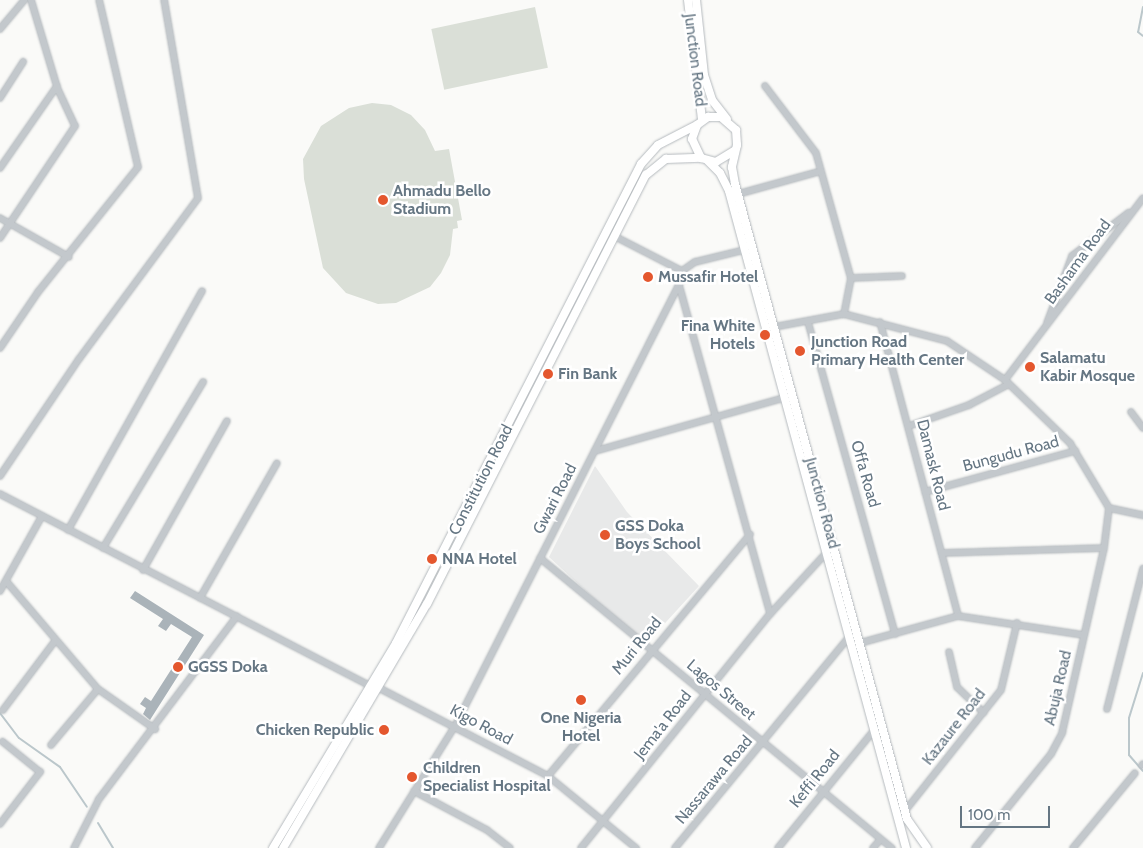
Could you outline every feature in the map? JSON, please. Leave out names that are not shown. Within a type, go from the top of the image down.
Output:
[{"type":"main road","name":"Junction Road","points":[[688,0],[699,123]]},
{"type":"main road","name":"Junction Road","points":[[696,0],[704,75],[712,100],[727,119]]},
{"type":"main road","points":[[714,116],[727,119],[738,137],[734,151],[723,161],[705,160],[692,139],[699,123],[714,116]]},
{"type":"main road","name":"Constitution Road","points":[[543,368],[640,164],[658,145],[699,123]]},
{"type":"main road","name":"Junction Road","points":[[734,151],[732,168],[738,194],[905,811],[911,829],[927,848]]},
{"type":"main road","name":"Constitution Road","points":[[283,848],[375,687],[543,368],[652,168],[675,157],[705,160]]},
{"type":"main road","name":"Junction Road","points":[[705,160],[726,182],[907,848]]},
{"type":"main road","name":"Constitution Road","points":[[273,848],[375,687]]},
{"type":"main road","points":[[907,848],[927,848]]},
{"type":"street","points":[[0,30],[24,0]]},
{"type":"street","points":[[0,238],[11,226],[74,131],[74,120],[57,86],[30,0]]},
{"type":"street","points":[[0,348],[38,292],[69,257],[136,171],[139,162],[99,0]]},
{"type":"street","points":[[0,476],[79,359],[198,198],[164,0]]},
{"type":"street","points":[[0,98],[23,62]]},
{"type":"street","points":[[0,168],[57,86]]},
{"type":"street","points":[[765,86],[806,137],[821,171],[851,278],[844,314]]},
{"type":"street","points":[[738,194],[821,171]]},
{"type":"street","name":"Bashama Road","points":[[1007,382],[1143,198]]},
{"type":"street","name":"Bashama Road","points":[[1045,332],[1072,256],[1134,208]]},
{"type":"street","points":[[0,218],[11,226],[69,257]]},
{"type":"street","points":[[614,236],[682,271],[695,262],[744,250]]},
{"type":"street","name":"Gwari Road","points":[[379,848],[455,726],[679,285],[682,271]]},
{"type":"street","points":[[851,278],[902,276]]},
{"type":"street","name":"Gwari Road","points":[[679,285],[715,417],[750,534],[770,614]]},
{"type":"street","points":[[68,530],[202,291]]},
{"type":"street","points":[[774,327],[844,314],[947,341],[1007,382],[1075,451],[1109,508],[1143,515]]},
{"type":"street","name":"Offa Road","points":[[808,322],[895,634]]},
{"type":"street","name":"Damask Road","points":[[880,322],[958,616]]},
{"type":"street","points":[[103,548],[202,382]]},
{"type":"street","points":[[909,426],[969,405],[1007,382]]},
{"type":"street","points":[[596,451],[784,398]]},
{"type":"street","points":[[1131,412],[1143,428]]},
{"type":"street","points":[[144,570],[226,422]]},
{"type":"street","name":"Bungudu Road","points":[[925,492],[1075,451]]},
{"type":"street","points":[[200,598],[277,463]]},
{"type":"street","name":"Kigo Road","points":[[0,494],[144,570],[455,726],[548,776],[636,848]]},
{"type":"street","name":"Abuja Road","points":[[975,848],[1057,745],[1104,548],[1109,508]]},
{"type":"street","points":[[0,592],[42,516]]},
{"type":"street","name":"Muri Road","points":[[548,776],[651,649],[750,534]]},
{"type":"street","points":[[942,553],[1104,548]]},
{"type":"street","name":"Jema'a Road","points":[[581,848],[604,822],[770,614],[827,552]]},
{"type":"street","name":"Lagos Street","points":[[540,558],[883,844],[892,848]]},
{"type":"street","points":[[1107,709],[1143,569]]},
{"type":"street","points":[[6,581],[55,641],[98,689],[155,729]]},
{"type":"street","points":[[74,848],[99,799],[155,729],[238,616]]},
{"type":"street","points":[[860,643],[958,616],[1016,623],[1084,635]]},
{"type":"street","name":"Kazaure Road","points":[[905,811],[1001,690],[1016,623]]},
{"type":"street","name":"Nassarawa Road","points":[[675,848],[763,744],[849,637]]},
{"type":"street","points":[[3,710],[55,641]]},
{"type":"street","points":[[949,652],[957,687],[984,713]]},
{"type":"street","points":[[51,745],[98,689]]},
{"type":"street","name":"Keffi Road","points":[[778,848],[821,792],[874,729]]},
{"type":"street","points":[[0,824],[40,772],[3,742]]},
{"type":"street","points":[[1073,848],[1135,773]]},
{"type":"street","points":[[414,791],[487,830],[510,848]]},
{"type":"street","points":[[873,848],[883,844]]},
{"type":"shaded area","points":[[535,7],[548,68],[444,90],[431,29]]},
{"type":"shaded area","name":"Ahmadu Bello Stadium","points":[[372,103],[391,105],[411,115],[425,130],[435,151],[449,149],[462,220],[457,221],[458,228],[453,229],[450,255],[441,273],[430,287],[396,303],[378,304],[346,293],[323,268],[304,179],[303,159],[321,126],[349,108]]},
{"type":"shaded area","name":"GSS Doka Boys School","points":[[595,466],[627,512],[699,586],[645,645],[549,557]]},
{"type":"building","name":"GGSS Doka","points":[[135,591],[204,635],[150,720],[143,714],[146,708],[140,704],[145,697],[151,701],[192,637],[171,624],[166,631],[158,626],[163,619],[130,598]]},
{"type":"waterway","points":[[1143,7],[1138,32],[1143,36]]},
{"type":"waterway","points":[[1143,673],[1129,718],[1129,755],[1143,771]]},
{"type":"waterway","points":[[0,713],[19,738],[60,767],[87,807]]},
{"type":"waterway","points":[[98,823],[113,848]]},
{"type":"place","name":"Ahmadu Bello Stadium","points":[[383,200]]},
{"type":"place","name":"Mussafir Hotel","points":[[648,277]]},
{"type":"place","name":"Fina White Hotels","points":[[765,335]]},
{"type":"place","name":"Junction Road Primary Health Center","points":[[800,351]]},
{"type":"place","name":"Salamatu Kabir Mosque","points":[[1030,367]]},
{"type":"place","name":"Fin Bank","points":[[548,374]]},
{"type":"place","name":"GSS Doka Boys School","points":[[605,535]]},
{"type":"place","name":"NNA Hotel","points":[[432,559]]},
{"type":"place","name":"GGSS Doka","points":[[178,667]]},
{"type":"place","name":"One Nigeria Hotel","points":[[581,700]]},
{"type":"place","name":"Chicken Republic","points":[[384,730]]},
{"type":"place","name":"Children Specialist Hospital","points":[[412,777]]}]
